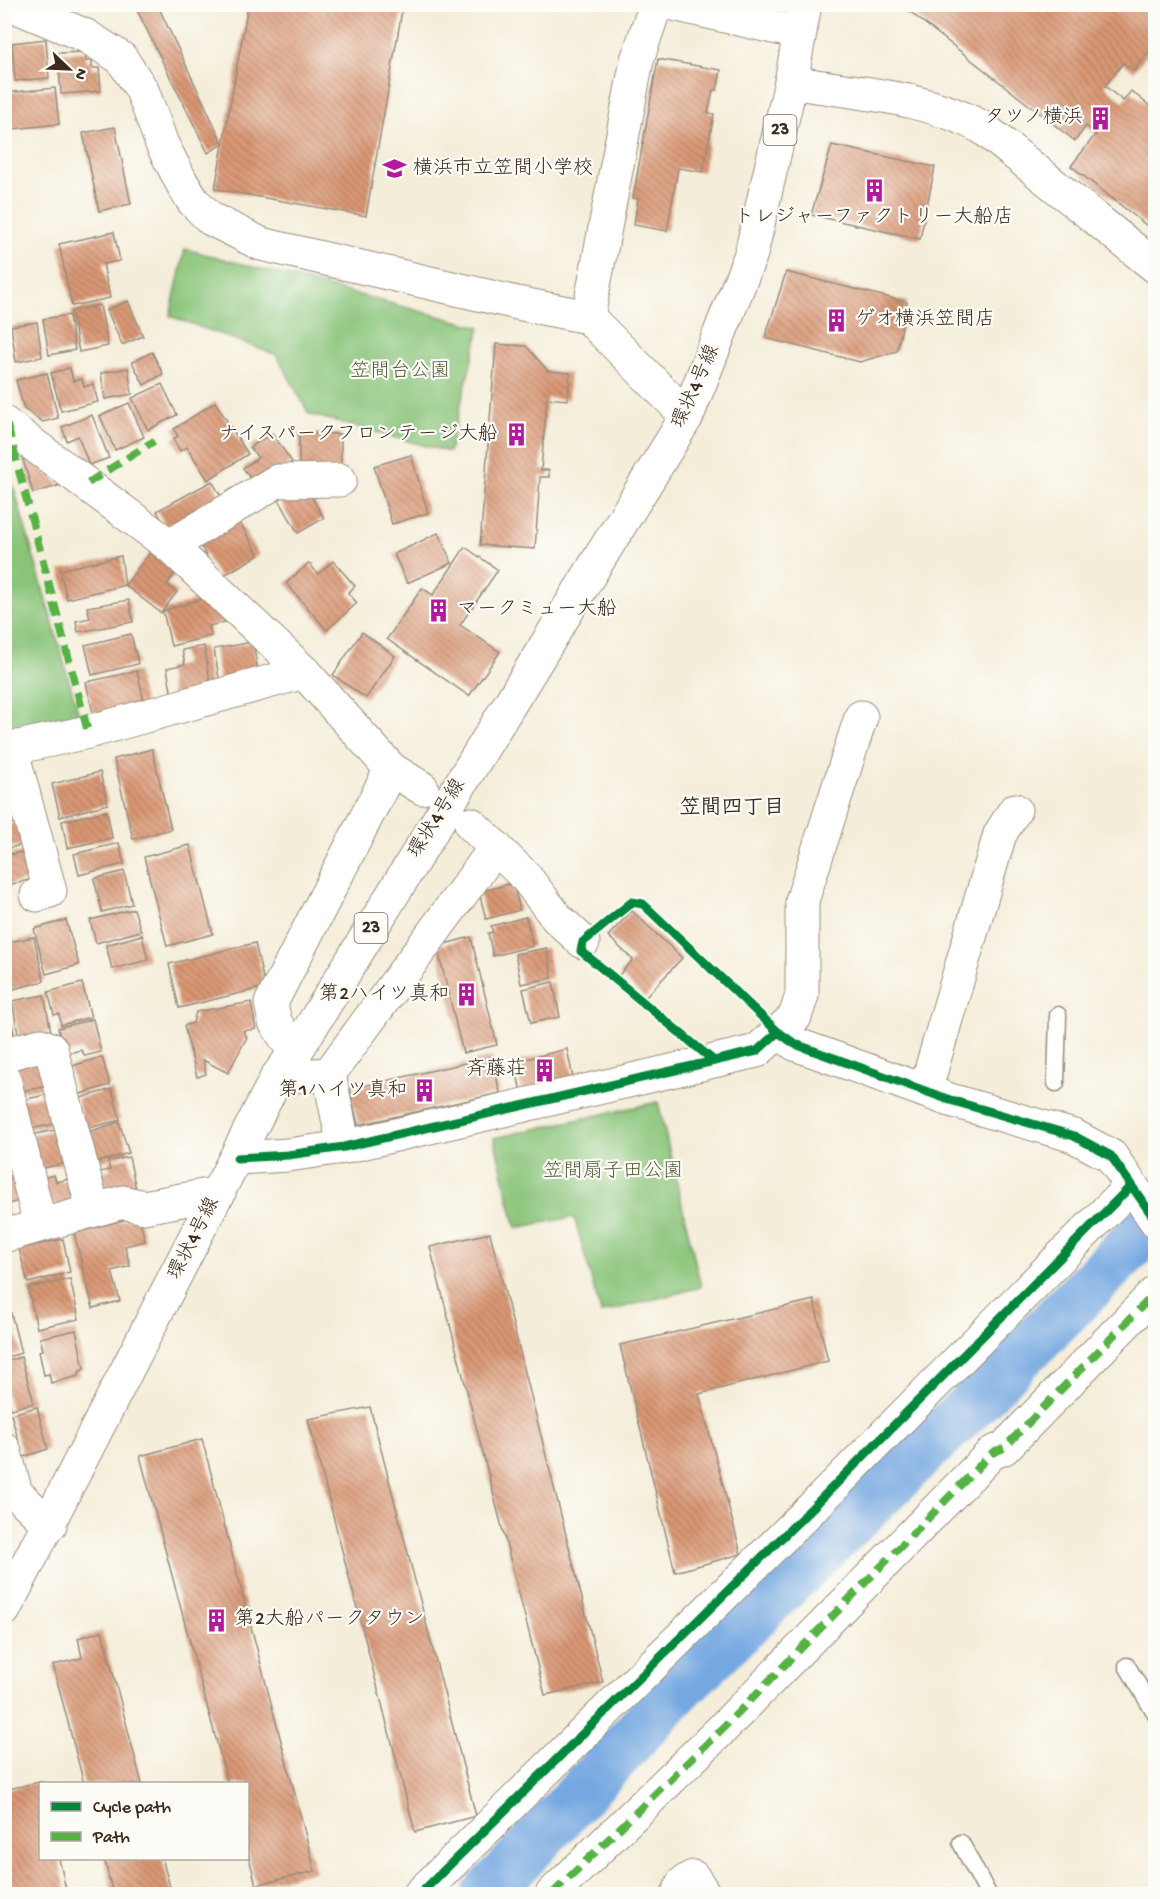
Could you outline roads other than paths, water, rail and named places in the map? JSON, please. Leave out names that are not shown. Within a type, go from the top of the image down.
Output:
[{"type":"street","points":[[9,4],[86,36],[121,58],[142,90],[162,144],[182,183],[193,201],[211,219],[261,244],[517,303],[588,316],[687,416]]},
{"type":"street","points":[[588,316],[637,60],[656,4]]},
{"type":"street","points":[[673,4],[802,19]]},
{"type":"street","name":"環状4号線","points":[[4,1610],[286,1065],[687,416],[751,255],[791,82],[802,19]]},
{"type":"street","points":[[791,82],[931,106],[958,114],[983,128],[1155,267]]},
{"type":"street","points":[[4,423],[170,546],[304,672],[391,770],[422,788]]},
{"type":"street","points":[[170,546],[277,481],[340,480]]},
{"type":"street","points":[[37,895],[50,891],[8,749],[88,732],[304,672]]},
{"type":"street","points":[[237,1158],[288,1155],[344,1147],[757,1051],[795,1017],[802,995],[804,953],[800,922],[802,901],[861,717]]},
{"type":"street","points":[[329,1074],[286,1065],[271,1003],[391,770]]},
{"type":"street","points":[[925,1091],[1000,834],[1015,810]]},
{"type":"street","points":[[471,824],[525,876],[557,918],[584,942]]},
{"type":"street","points":[[344,1147],[329,1074],[496,847]]},
{"type":"street","points":[[778,1032],[795,1044],[925,1091],[1049,1117],[1074,1136],[1111,1156],[1155,1221]]},
{"type":"street","points":[[4,1059],[6,1054],[41,1045],[51,1049],[93,1210]]},
{"type":"street","points":[[4,1079],[40,1225]]},
{"type":"street","points":[[420,1894],[818,1502],[1130,1187]]},
{"type":"street","points":[[4,1236],[123,1202],[144,1207],[219,1193]]},
{"type":"street","points":[[552,1894],[722,1729],[992,1453],[1004,1448],[1155,1292]]},
{"type":"street","points":[[4,1449],[16,1493],[50,1525]]},
{"type":"street","points":[[678,1894],[683,1883],[693,1877],[704,1894]]},
{"type":"lane","points":[[1056,1083],[1058,1015]]},
{"type":"lane","points":[[1127,1666],[1155,1715]]},
{"type":"lane","points":[[961,1843],[988,1894]]},
{"type":"waterway","points":[[487,1894],[681,1686],[967,1409],[1156,1220]]},
{"type":"place","name":"タツノ横浜","points":[[1101,118]]},
{"type":"place","name":"横浜市立笠間小学校","points":[[395,169]]},
{"type":"place","name":"トレジャーファクトリー大船店","points":[[874,191]]},
{"type":"place","name":"ゲオ横浜笠間店","points":[[837,320]]},
{"type":"place","name":"ナイスパークフロンテージ大船","points":[[516,435]]},
{"type":"place","name":"マークミュー大船","points":[[439,610]]},
{"type":"place","name":"第2ハイツ真和","points":[[467,995]]},
{"type":"place","name":"斉藤荘","points":[[544,1070]]},
{"type":"place","name":"第1ハイツ真和","points":[[425,1091]]},
{"type":"place","name":"第2大船パークタウン","points":[[217,1620]]},
{"type":"district","name":"笠間四丁目","points":[[732,809]]},
{"type":"park label","name":"笠間台公園","points":[[400,372]]},
{"type":"park label","name":"笠間扇子田公園","points":[[613,1172]]}]
